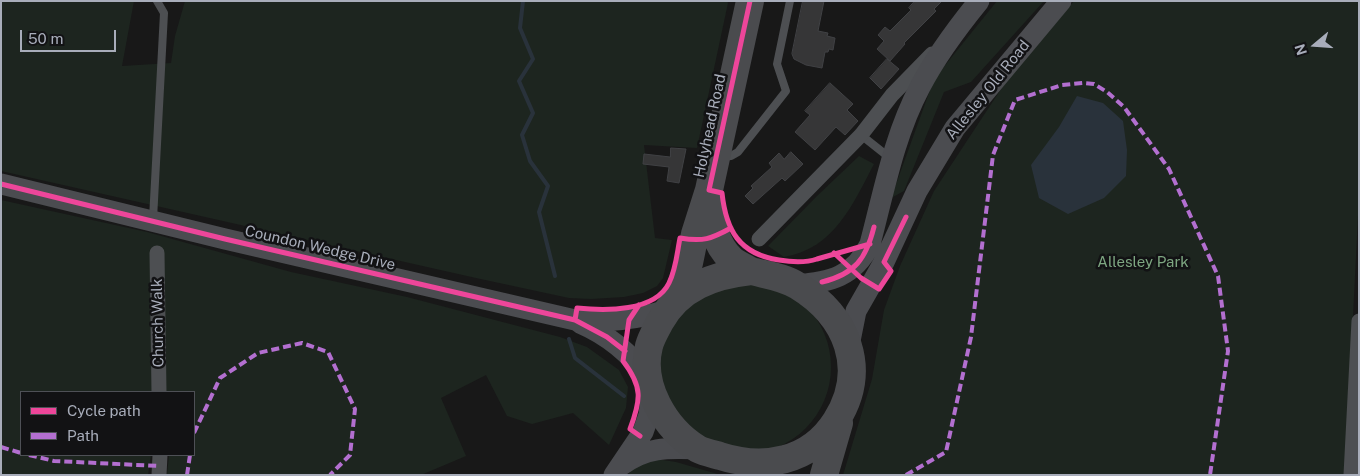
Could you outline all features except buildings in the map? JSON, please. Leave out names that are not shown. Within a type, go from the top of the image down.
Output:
[{"type":"highway","name":"Holyhead Road","points":[[650,385],[647,365],[649,347],[653,335],[671,304],[688,263],[709,190],[750,1]]},
{"type":"highway","name":"Holyhead Road","points":[[709,190],[712,227],[721,248],[732,260],[751,271]]},
{"type":"highway","points":[[650,385],[660,410],[678,432],[699,449],[743,468],[752,464],[769,463],[802,453],[816,444],[829,432],[848,399],[851,364],[849,346],[842,330],[830,311],[796,285],[774,276],[751,271],[730,274],[712,279],[693,288],[671,304]]},
{"type":"highway","points":[[824,475],[842,412]]},
{"type":"main road","points":[[796,285],[815,284],[838,278],[856,266],[865,254],[870,244],[892,159],[920,88],[936,58],[978,1]]},
{"type":"main road","name":"Allesley Old Road","points":[[849,346],[856,311],[884,262],[917,191],[955,128],[1061,1]]},
{"type":"main road","name":"Coundon Wedge Drive","points":[[1,184],[575,320],[612,322],[629,320],[671,304]]},
{"type":"main road","name":"Coundon Wedge Drive","points":[[575,320],[607,337],[625,351],[638,364],[650,385]]},
{"type":"main road","points":[[616,471],[644,432],[649,415],[650,385]]},
{"type":"main road","points":[[616,471],[632,458],[649,450],[699,449]]},
{"type":"street","points":[[759,239],[861,135],[892,95],[960,25]]},
{"type":"street","name":"Church Walk","points":[[157,253],[159,391]]},
{"type":"street","points":[[1351,475],[1359,320]]},
{"type":"street","points":[[159,475],[160,456]]},
{"type":"lane","points":[[153,221],[164,13],[157,1]]},
{"type":"lane","points":[[716,158],[731,156],[738,152],[786,91],[777,64],[790,1]]},
{"type":"lane","points":[[861,135],[892,159]]},
{"type":"green space","points":[[1,1],[134,1],[122,66],[171,63],[175,36],[185,1],[727,1],[728,3],[697,148],[644,145],[655,238],[672,240],[663,278],[657,286],[643,293],[624,297],[591,299],[569,298],[476,278],[1,171]]},
{"type":"green space","points":[[997,1],[1044,1],[971,82],[944,92],[904,191],[891,198],[934,79]]},
{"type":"green space","name":"Allesley Park","points":[[1074,1],[1359,1],[1359,196],[1345,475],[843,475],[872,379],[884,310],[900,266],[934,191],[1005,83]]},
{"type":"green space","points":[[859,156],[874,164],[849,209],[829,235],[816,245],[784,257],[768,246],[817,196]]},
{"type":"green space","points":[[1,200],[147,232],[291,272],[407,297],[560,337],[587,347],[619,370],[628,387],[626,408],[609,445],[573,413],[532,424],[507,416],[486,375],[441,398],[466,456],[421,475],[167,475],[169,456],[195,456],[195,391],[20,391],[20,456],[151,456],[148,475],[1,475]]},
{"type":"green space","points":[[735,280],[753,280],[785,290],[806,305],[821,326],[831,358],[831,376],[821,408],[806,429],[785,444],[769,450],[753,454],[735,454],[703,444],[682,429],[667,408],[661,392],[657,376],[657,358],[667,326],[682,305],[703,290],[719,284]]},
{"type":"green space","points":[[656,459],[676,462],[721,475],[628,475],[636,466]]},
{"type":"shaded area","points":[[1077,96],[1103,103],[1123,121],[1127,150],[1126,176],[1104,198],[1068,214],[1039,198],[1031,165],[1059,127]]},
{"type":"waterway","points":[[523,1],[520,28],[533,59],[519,81],[533,113],[522,135],[530,161],[548,186],[539,212],[555,276]]},
{"type":"waterway","points":[[569,339],[575,358],[624,396]]},
{"type":"marked path","points":[[906,475],[946,452],[971,337],[993,155],[1015,100],[1062,85],[1083,83],[1094,84],[1107,92],[1124,107],[1169,169],[1218,276],[1228,351],[1210,475]]},
{"type":"marked path","points":[[195,431],[220,378],[258,353],[302,343],[328,352],[355,409],[350,455],[330,475]]},
{"type":"marked path","points":[[1,447],[20,453]]},
{"type":"marked path","points":[[33,456],[54,461],[160,466]]},
{"type":"marked path","points":[[187,475],[190,456]]},
{"type":"cycle path","points":[[750,1],[709,190],[722,193],[727,218],[737,238],[744,246],[765,257],[798,262],[808,261],[870,244]]},
{"type":"cycle path","points":[[1,184],[225,239],[575,320],[607,337],[625,351]]},
{"type":"cycle path","points":[[834,253],[861,278],[879,289],[891,271],[884,262],[906,217]]},
{"type":"cycle path","points":[[822,282],[843,275],[851,270],[863,256],[874,227]]},
{"type":"cycle path","points":[[575,320],[577,308],[628,308],[653,300],[662,293],[669,283],[675,267],[680,238],[707,239],[731,228]]},
{"type":"cycle path","points":[[639,305],[629,320],[623,361],[634,379],[638,394],[638,402],[630,429],[640,436]]}]
